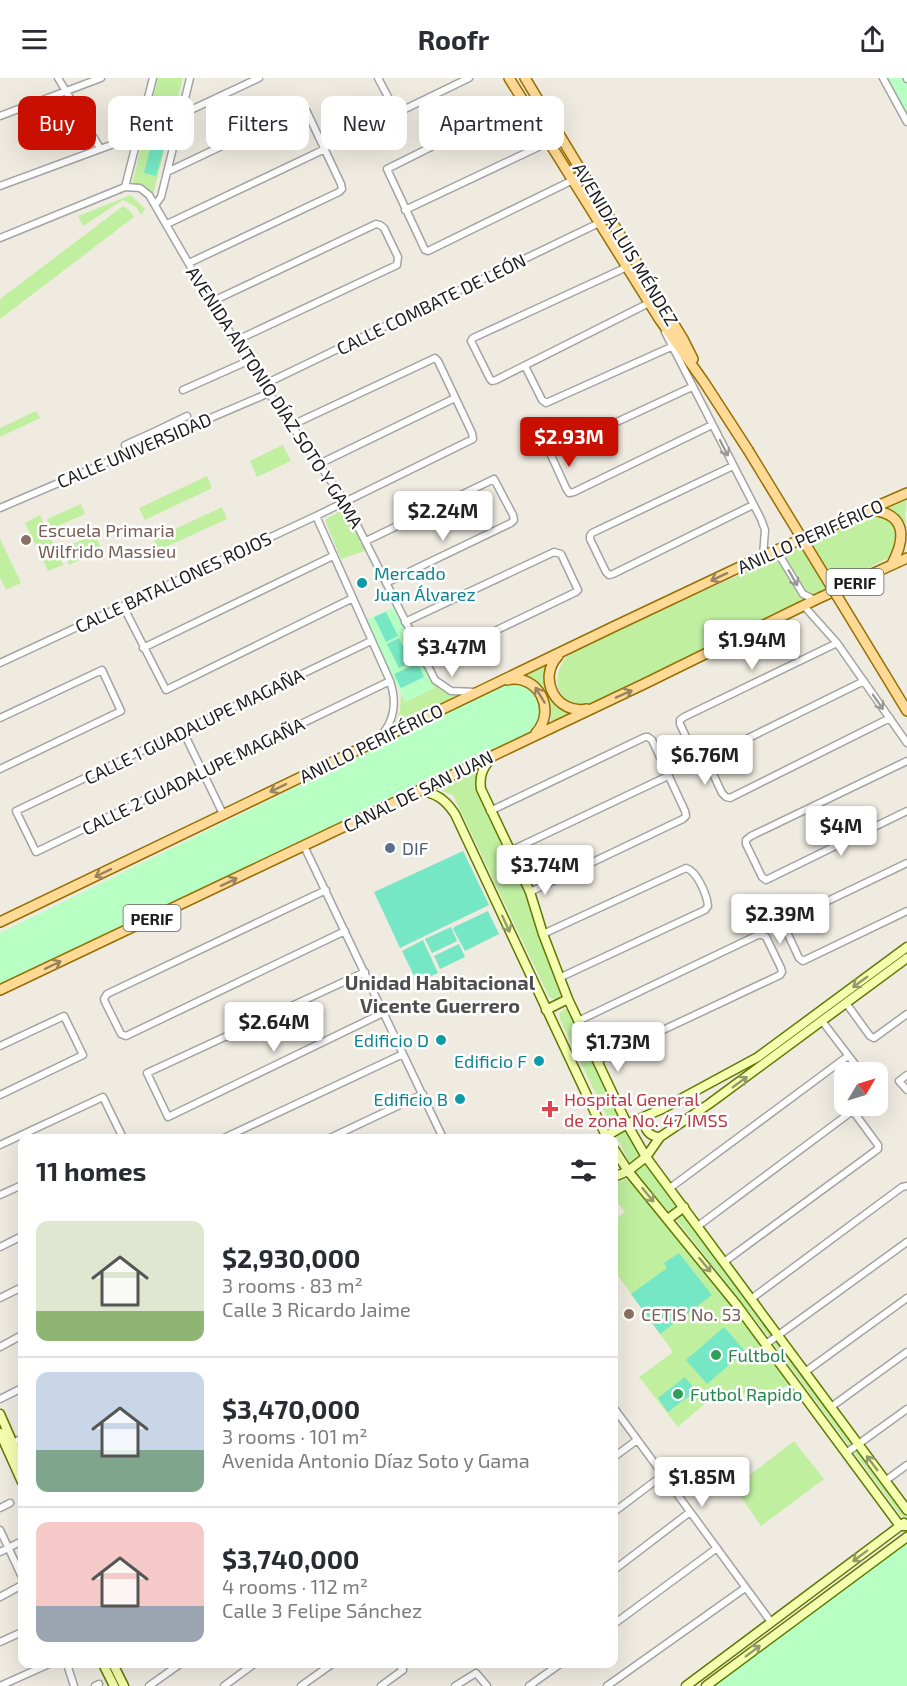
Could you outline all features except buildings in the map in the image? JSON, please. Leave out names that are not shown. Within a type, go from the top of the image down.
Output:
[{"type":"main road","name":"AVENIDA LUIS MÉNDEZ","points":[[509,78],[520,96]]},
{"type":"main road","name":"AVENIDA LUIS MÉNDEZ","points":[[525,78],[683,339],[704,382]]},
{"type":"main road","name":"AVENIDA LUIS MÉNDEZ","points":[[554,150],[649,303],[748,450],[907,711]]},
{"type":"main road","name":"ANILLO PERIFÉRICO","points":[[0,922],[763,556],[907,493]]},
{"type":"main road","points":[[868,509],[889,513],[899,522],[903,544],[892,564]]},
{"type":"main road","name":"PERIF","points":[[532,736],[907,558]]},
{"type":"main road","points":[[562,652],[553,661],[548,674],[551,691],[556,699],[567,707],[579,710],[592,708]]},
{"type":"main road","points":[[499,682],[513,679],[527,681],[542,695],[546,714],[542,727],[532,736]]},
{"type":"main road","name":"CANAL DE SAN JUAN","points":[[304,846],[532,736]]},
{"type":"main road","name":"PERIF","points":[[0,990],[304,846]]},
{"type":"street","points":[[58,78],[100,148]]},
{"type":"street","points":[[0,116],[101,78]]},
{"type":"street","points":[[148,96],[153,78]]},
{"type":"street","points":[[185,96],[190,78]]},
{"type":"street","points":[[194,109],[260,78]]},
{"type":"street","points":[[378,78],[395,110],[401,111],[469,78]]},
{"type":"street","points":[[883,78],[907,122]]},
{"type":"street","points":[[167,172],[300,109],[306,112],[321,141]]},
{"type":"street","points":[[0,186],[108,145]]},
{"type":"street","points":[[0,238],[125,187],[134,150]]},
{"type":"street","points":[[155,205],[161,197],[172,150]]},
{"type":"street","points":[[167,224],[323,150]]},
{"type":"street","points":[[189,263],[339,192],[342,189],[341,184],[325,150]]},
{"type":"street","points":[[422,150],[387,169],[405,210],[425,250],[428,251],[573,180]]},
{"type":"street","points":[[405,210],[532,150]]},
{"type":"street","name":"AVENIDA ANTONIO DÍAZ SOTO Y GAMA","points":[[125,187],[140,188],[150,195],[211,302],[263,386],[345,501],[435,680],[443,687],[460,692],[479,692]]},
{"type":"street","name":"CALLE COMBATE DE LEÓN","points":[[263,386],[599,223]]},
{"type":"street","points":[[211,302],[376,224],[384,228],[398,258],[396,265],[235,341]]},
{"type":"street","points":[[627,267],[473,338],[471,341],[490,379],[496,380],[649,303]]},
{"type":"street","name":"AVENIDA LUIS MÉNDEZ","points":[[660,320],[671,347],[765,530],[763,556]]},
{"type":"street","points":[[525,366],[542,400],[546,403],[671,347]]},
{"type":"street","points":[[292,425],[430,359],[435,358],[438,361],[455,398],[319,464]]},
{"type":"street","points":[[183,390],[248,362]]},
{"type":"street","points":[[692,387],[550,453],[569,493],[712,425]]},
{"type":"street","name":"CALLE UNIVERSIDAD","points":[[0,508],[268,393]]},
{"type":"street","name":"CALLE BATALLONES ROJOS","points":[[0,663],[469,442],[472,439],[455,398]]},
{"type":"street","points":[[124,445],[187,416]]},
{"type":"street","points":[[156,431],[159,438]]},
{"type":"street","points":[[733,466],[590,536],[606,572],[609,575],[753,505]]},
{"type":"street","points":[[366,541],[494,479],[514,520],[386,583]]},
{"type":"street","points":[[316,516],[395,696],[395,707],[387,728],[377,740]]},
{"type":"street","points":[[782,548],[781,558],[803,594],[816,600]]},
{"type":"street","points":[[405,622],[554,552],[561,554],[578,590],[426,664]]},
{"type":"street","points":[[143,648],[333,556]]},
{"type":"street","points":[[123,606],[166,690],[353,598]]},
{"type":"street","points":[[804,606],[837,643],[907,743]]},
{"type":"street","name":"CALLE 1 GUADALUPE MAGAÑA","points":[[15,811],[371,641]]},
{"type":"street","points":[[837,643],[680,720],[696,758],[703,760],[864,681]]},
{"type":"street","points":[[0,718],[102,670],[121,711],[0,769]]},
{"type":"street","name":"CALLE 2 GUADALUPE MAGAÑA","points":[[15,811],[36,852],[390,681]]},
{"type":"street","points":[[703,760],[726,797],[730,798],[890,718]]},
{"type":"street","points":[[183,731],[223,814]]},
{"type":"street","points":[[490,811],[645,737],[648,737],[668,776],[686,816],[683,819],[530,892]]},
{"type":"street","points":[[494,754],[479,778],[481,789],[530,892],[543,934],[568,999],[627,1124],[646,1157],[907,1510]]},
{"type":"street","points":[[907,761],[746,840],[746,844],[762,877],[766,880],[907,811]]},
{"type":"street","points":[[510,852],[668,776]]},
{"type":"street","points":[[419,790],[436,794],[447,802],[455,814],[603,1134]]},
{"type":"street","points":[[304,846],[423,1094],[439,1134]]},
{"type":"street","points":[[907,862],[786,921],[784,926],[803,961],[907,911]]},
{"type":"street","points":[[543,934],[686,868],[693,871],[708,906],[705,910],[559,978]]},
{"type":"street","points":[[326,890],[107,994],[105,1002],[121,1034],[126,1036],[345,931]]},
{"type":"street","points":[[578,1021],[763,934],[781,969],[780,975],[597,1061]]},
{"type":"street","points":[[611,1134],[758,1057],[907,947]]},
{"type":"street","points":[[618,1175],[628,1171],[646,1157],[660,1137],[907,958]]},
{"type":"street","points":[[365,972],[147,1073],[168,1117],[383,1013]]},
{"type":"street","points":[[546,1010],[568,999]]},
{"type":"street","points":[[846,1003],[870,1036],[874,1038],[907,1014]]},
{"type":"street","points":[[0,1046],[64,1016],[83,1055],[0,1095]]},
{"type":"street","points":[[822,1021],[853,1062]]},
{"type":"street","points":[[233,1134],[403,1054]]},
{"type":"street","points":[[670,1188],[848,1056]]},
{"type":"street","points":[[907,1075],[899,1081],[907,1090]]},
{"type":"street","points":[[338,1134],[423,1094]]},
{"type":"street","points":[[24,1134],[103,1097],[121,1134]]},
{"type":"street","points":[[698,1226],[846,1116]]},
{"type":"street","points":[[724,1262],[878,1149],[878,1145],[857,1116]]},
{"type":"street","points":[[644,1118],[646,1130],[654,1137],[660,1137]]},
{"type":"street","points":[[0,1145],[18,1137]]},
{"type":"street","points":[[618,1155],[628,1171],[766,1344],[846,1453],[905,1525]]},
{"type":"street","points":[[752,1299],[902,1187],[907,1186]]},
{"type":"street","points":[[0,1195],[18,1187]]},
{"type":"street","points":[[668,1220],[684,1207]]},
{"type":"street","points":[[0,1247],[18,1238]]},
{"type":"street","points":[[766,1344],[907,1242]]},
{"type":"street","points":[[0,1298],[18,1289]]},
{"type":"street","points":[[805,1372],[907,1298]]},
{"type":"street","points":[[0,1347],[18,1337]]},
{"type":"street","points":[[831,1407],[907,1352]]},
{"type":"street","points":[[0,1399],[18,1390]]},
{"type":"street","points":[[846,1453],[907,1409]]},
{"type":"street","points":[[0,1414],[18,1455]]},
{"type":"street","points":[[618,1414],[771,1623]]},
{"type":"street","points":[[0,1433],[18,1473]]},
{"type":"street","points":[[13,1443],[18,1440]]},
{"type":"street","points":[[618,1454],[637,1440]]},
{"type":"street","points":[[885,1480],[907,1465]]},
{"type":"street","points":[[618,1509],[663,1475]]},
{"type":"street","points":[[0,1508],[10,1503]]},
{"type":"street","points":[[618,1566],[690,1512]]},
{"type":"street","points":[[865,1568],[877,1553],[901,1536],[905,1525]]},
{"type":"street","points":[[686,1686],[905,1525]]},
{"type":"street","points":[[0,1530],[18,1569]]},
{"type":"street","points":[[706,1686],[907,1537]]},
{"type":"street","points":[[0,1552],[18,1543]]},
{"type":"street","points":[[618,1621],[717,1548]]},
{"type":"street","points":[[0,1597],[18,1587]]},
{"type":"street","points":[[607,1686],[746,1588]]},
{"type":"street","points":[[0,1642],[18,1634]]},
{"type":"street","points":[[0,1686],[40,1668]]},
{"type":"street","points":[[68,1668],[74,1686]]},
{"type":"street","points":[[106,1668],[114,1686]]},
{"type":"street","points":[[115,1668],[124,1686]]},
{"type":"street","points":[[149,1686],[174,1668]]},
{"type":"street","points":[[224,1686],[249,1668]]},
{"type":"street","points":[[301,1686],[326,1668]]},
{"type":"street","points":[[381,1686],[403,1670],[402,1668]]},
{"type":"street","points":[[530,1686],[555,1668]]},
{"type":"street","points":[[455,1686],[473,1673],[479,1674],[488,1686]]},
{"type":"green space","points":[[158,78],[183,78],[178,96],[154,96]]},
{"type":"green space","points":[[885,78],[907,78],[907,118]]},
{"type":"green space","points":[[140,150],[165,150],[153,195],[142,186],[132,184]]},
{"type":"green space","points":[[150,150],[163,150],[156,176],[144,173]]},
{"type":"green space","points":[[131,195],[145,209],[141,215],[136,207],[123,200],[83,226],[78,216]]},
{"type":"green space","points":[[123,206],[134,217],[0,319],[0,299]]},
{"type":"green space","points":[[36,411],[40,418],[0,437],[0,428]]},
{"type":"green space","points":[[283,445],[291,461],[257,477],[250,461]]},
{"type":"green space","points":[[207,476],[212,488],[145,520],[139,508]]},
{"type":"green space","points":[[907,497],[905,512],[907,536],[898,516],[880,508]]},
{"type":"green space","points":[[81,504],[85,514],[51,529],[47,519]]},
{"type":"green space","points":[[222,507],[227,519],[159,550],[154,539]]},
{"type":"green space","points":[[346,507],[367,550],[341,559],[325,520]]},
{"type":"green space","points":[[874,513],[888,517],[899,528],[894,555],[596,704],[583,705],[573,702],[565,698],[560,691],[557,683],[558,674],[569,653]]},
{"type":"green space","points":[[40,515],[63,565],[48,571],[25,523]]},
{"type":"green space","points":[[95,534],[102,550],[69,565],[62,549]]},
{"type":"green space","points":[[0,539],[21,583],[6,590],[0,577]]},
{"type":"green space","points":[[395,607],[434,688],[405,702],[366,620]]},
{"type":"green space","points":[[386,612],[398,636],[386,642],[374,617]]},
{"type":"green space","points":[[399,638],[410,662],[399,668],[387,644]]},
{"type":"green space","points":[[418,663],[424,677],[401,688],[394,674]]},
{"type":"green space","points":[[546,665],[545,680],[549,694],[571,713],[551,723],[551,715],[544,694],[535,683],[522,674]]},
{"type":"green space","points":[[430,681],[443,690],[459,696],[393,727],[400,711],[401,694],[406,702],[434,688]]},
{"type":"green space","points":[[507,683],[529,684],[545,711],[533,733],[0,984],[0,933]]},
{"type":"green space","points":[[478,770],[477,784],[528,890],[562,990],[558,999],[549,997],[453,795],[438,789]]},
{"type":"green space","points":[[463,851],[489,905],[400,948],[374,892]]},
{"type":"green space","points":[[488,911],[499,934],[465,951],[454,927]]},
{"type":"green space","points":[[451,927],[457,941],[432,953],[425,939]]},
{"type":"green space","points":[[423,940],[438,973],[417,982],[402,951]]},
{"type":"green space","points":[[459,944],[465,957],[440,969],[434,956]]},
{"type":"green space","points":[[564,1009],[569,1010],[642,1157],[631,1166],[618,1139],[618,1134],[615,1134],[559,1014]]},
{"type":"green space","points":[[648,1160],[682,1205],[671,1214],[634,1171]]},
{"type":"green space","points":[[625,1179],[630,1181],[738,1313],[789,1384],[770,1398],[707,1389],[708,1401],[678,1427],[639,1377],[673,1352],[618,1276],[618,1217],[625,1212],[618,1203],[618,1182]]},
{"type":"green space","points":[[685,1209],[776,1333],[770,1338],[674,1217]]},
{"type":"green space","points":[[679,1253],[712,1295],[660,1334],[631,1294],[667,1268],[664,1263]]},
{"type":"green space","name":"Fultbol","points":[[724,1327],[745,1351],[707,1384],[686,1360]]},
{"type":"green space","points":[[779,1338],[856,1443],[850,1447],[772,1342]]},
{"type":"green space","name":"Futbol Rapido","points":[[685,1377],[696,1391],[668,1412],[658,1398]]},
{"type":"green space","points":[[794,1441],[824,1479],[761,1526],[734,1487]]},
{"type":"green space","points":[[859,1447],[907,1512],[907,1518],[904,1520],[853,1451]]},
{"type":"green space","points":[[907,1542],[907,1686],[713,1686]]},
{"type":"place","name":"Escuela Primaria Wilfrido Massieu","points":[[26,540]]},
{"type":"place","name":"Mercado Juan Álvarez","points":[[362,583]]},
{"type":"place","name":"DIF","points":[[390,848]]},
{"type":"place","name":"Edificio D","points":[[441,1040]]},
{"type":"place","name":"Edificio F","points":[[539,1061]]},
{"type":"place","name":"Edificio B","points":[[460,1099]]},
{"type":"place","name":"Hospital General de zona No. 47 IMSS","points":[[550,1109]]},
{"type":"place","name":"CETIS No. 53","points":[[629,1314]]},
{"type":"place","name":"Fultbol","points":[[716,1355]]},
{"type":"place","name":"Futbol Rapido","points":[[678,1394]]},
{"type":"district","name":"Unidad Habitacional Vicente Guerrero","points":[[440,994]]}]
